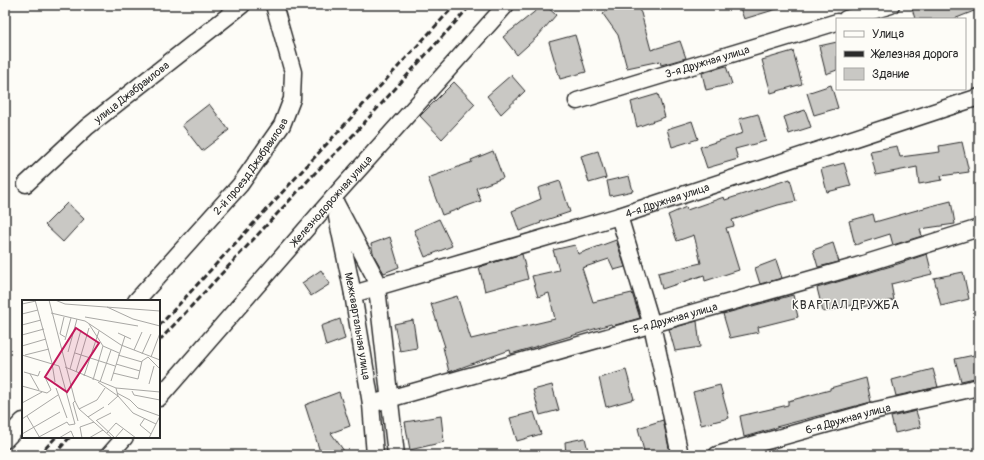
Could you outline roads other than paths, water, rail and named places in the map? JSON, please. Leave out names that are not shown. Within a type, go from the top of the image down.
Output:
[{"type":"street","name":"улица Джабраилова","points":[[26,184],[87,127],[242,5]]},
{"type":"street","name":"2-й проезд Джабраилова","points":[[137,300],[240,185],[282,125],[292,99],[293,72],[274,5]]},
{"type":"street","name":"Железнодорожная улица","points":[[160,397],[333,198],[506,5]]},
{"type":"street","points":[[849,18],[892,5]]},
{"type":"street","name":"3-я Дружная улица","points":[[578,101],[836,22]]},
{"type":"street","name":"4-я Дружная улица","points":[[353,294],[619,216],[979,97]]},
{"type":"street","points":[[333,198],[376,279],[396,455]]},
{"type":"street","name":"Межквартальная улица","points":[[333,198],[353,294],[371,404],[375,455]]},
{"type":"street","points":[[619,216],[652,325],[680,455]]},
{"type":"street","name":"5-я Дружная улица","points":[[371,404],[846,270],[979,228]]},
{"type":"street","name":"6-я Дружная улица","points":[[718,455],[877,410],[979,387]]},
{"type":"street","points":[[5,440],[22,423]]},
{"type":"street","points":[[109,455],[124,438]]},
{"type":"railway","points":[[160,325],[455,5]]},
{"type":"railway","points":[[160,340],[315,173],[345,144],[471,5]]},
{"type":"railway","points":[[39,455],[55,438]]},
{"type":"railway","points":[[54,455],[69,438]]},
{"type":"district","name":"КВАРТАЛ ДРУЖБА","points":[[846,305]]}]
